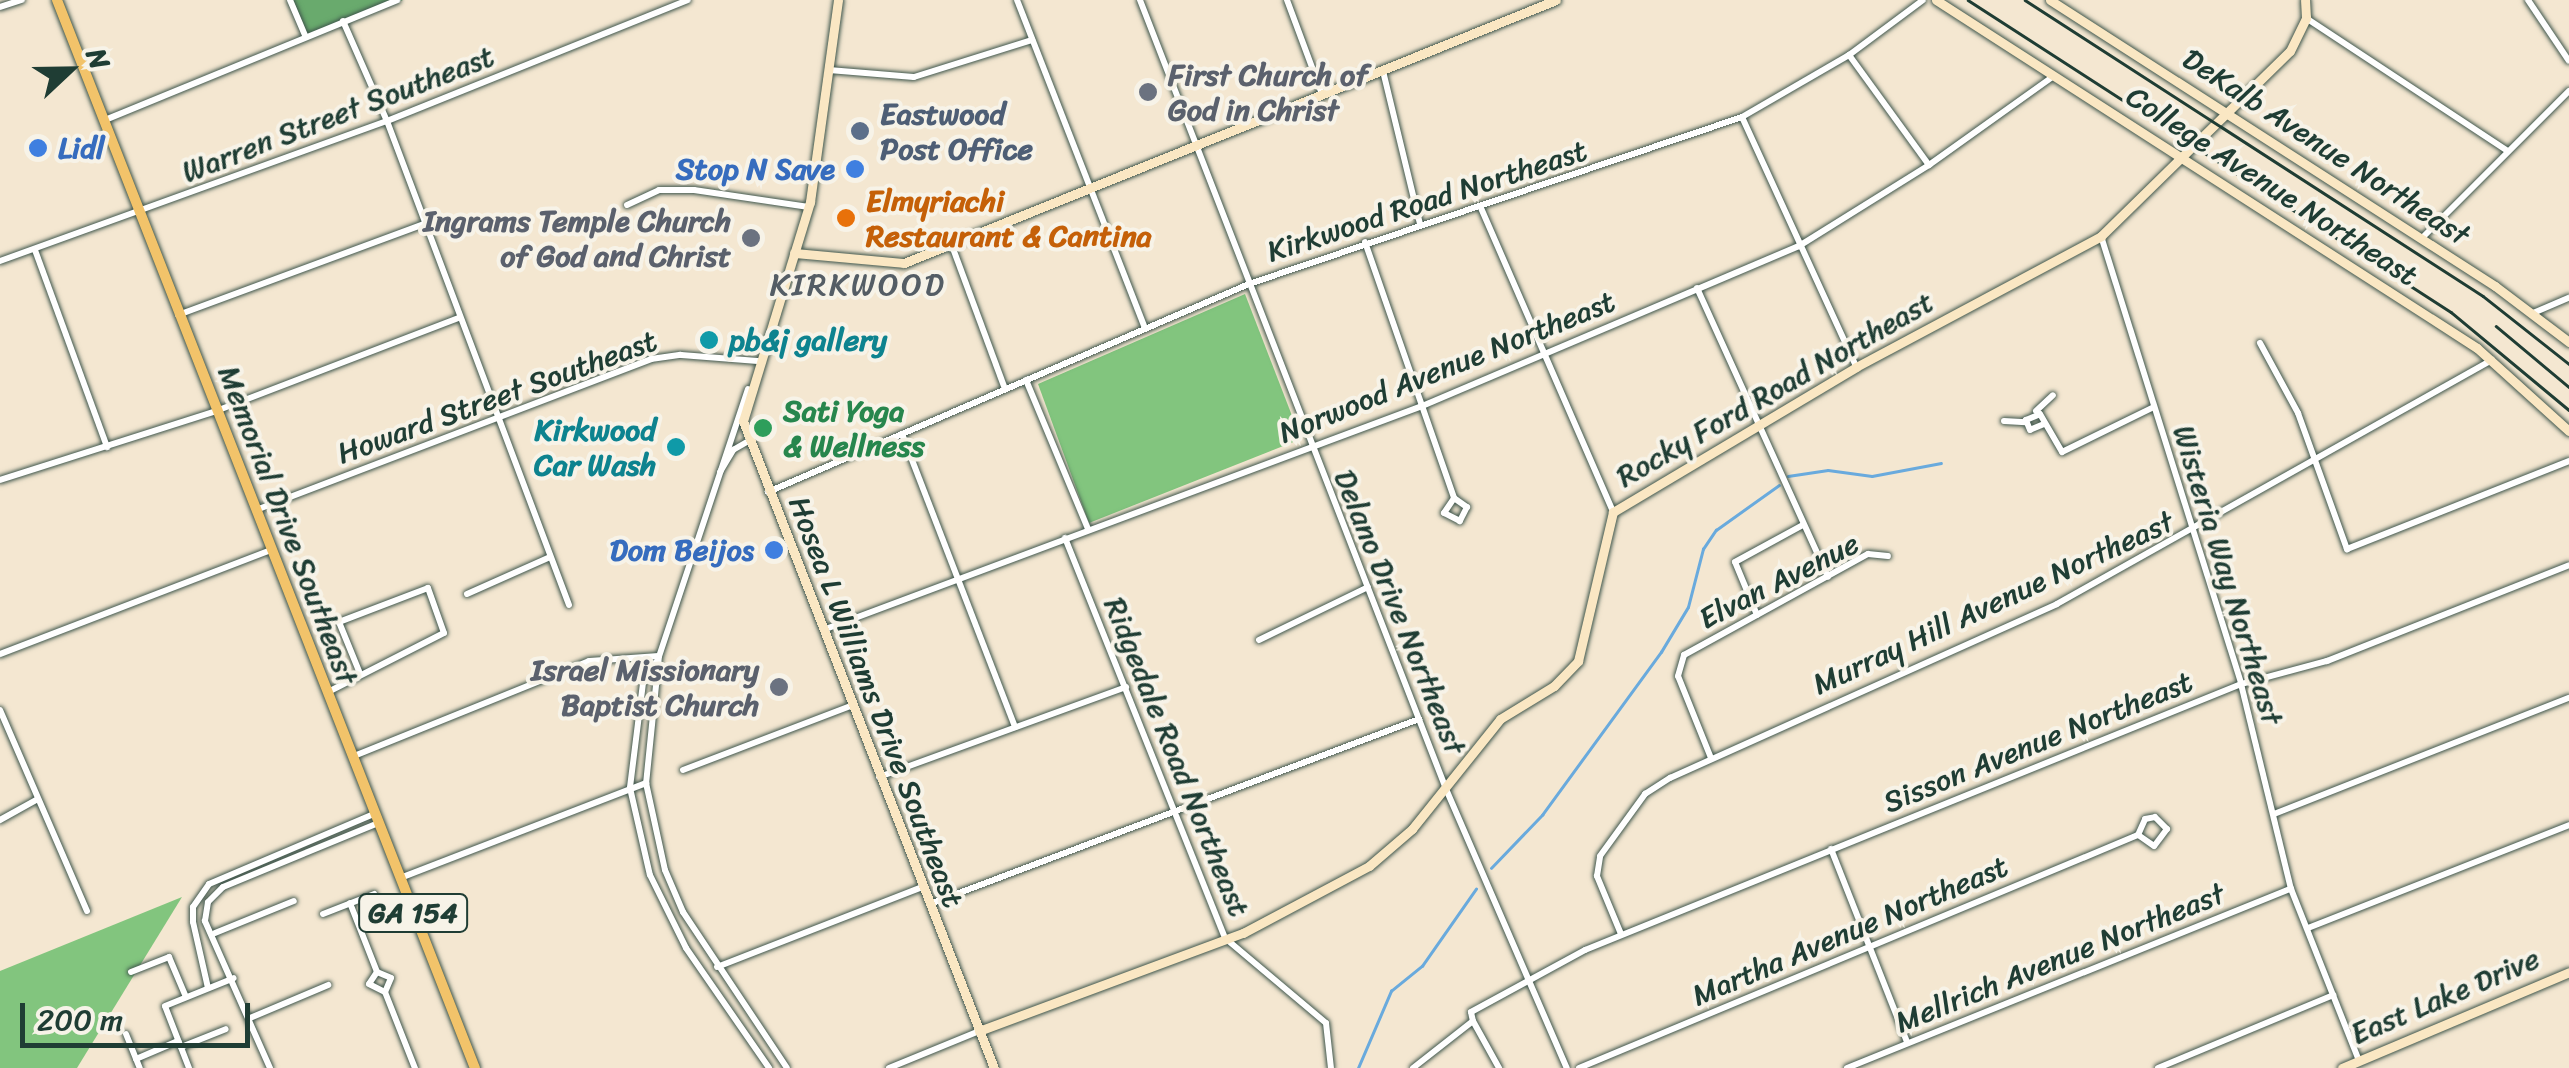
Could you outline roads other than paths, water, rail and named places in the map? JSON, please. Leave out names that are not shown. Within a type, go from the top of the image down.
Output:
[{"type":"main road","name":"Memorial Drive Southeast","points":[[57,0],[475,1068]]},
{"type":"street","points":[[0,7],[22,0]]},
{"type":"street","points":[[290,0],[306,36]]},
{"type":"street","points":[[105,120],[397,0]]},
{"type":"street","name":"Warren Street Southeast","points":[[0,261],[140,215],[688,0]]},
{"type":"street","name":"Hosea L Williams Drive Southeast","points":[[838,0],[809,207],[748,389],[747,442],[994,1068]]},
{"type":"street","points":[[1017,0],[1144,329]]},
{"type":"street","name":"Delano Drive Northeast","points":[[1140,0],[1310,448],[1446,790],[1567,1068]]},
{"type":"street","points":[[1287,0],[1322,94]]},
{"type":"street","points":[[794,252],[892,265],[1556,0]]},
{"type":"street","name":"Kirkwood Road Northeast","points":[[767,493],[1249,284],[1742,118],[1849,55],[1923,0]]},
{"type":"street","name":"College Avenue Northeast","points":[[1936,0],[2492,360],[2569,431]]},
{"type":"street","name":"DeKalb Avenue Northeast","points":[[2050,0],[2422,238],[2534,312],[2569,342]]},
{"type":"street","points":[[2305,0],[2306,18],[2508,150]]},
{"type":"street","points":[[2528,0],[2569,62]]},
{"type":"street","name":"Rocky Ford Road Northeast","points":[[979,1031],[1225,938],[1369,866],[1446,790],[1500,719],[1554,686],[1578,661],[1613,512],[1856,367],[2101,236],[2290,51],[2306,18]]},
{"type":"street","points":[[343,21],[387,121],[569,606]]},
{"type":"street","points":[[828,70],[914,76],[1032,40]]},
{"type":"street","points":[[1849,55],[1930,166]]},
{"type":"street","points":[[1382,69],[1420,224]]},
{"type":"street","name":"Norwood Avenue Northeast","points":[[822,630],[1422,406],[1798,246],[1930,166],[2054,76]]},
{"type":"street","points":[[2422,238],[2569,91]]},
{"type":"street","points":[[1742,118],[1856,367]]},
{"type":"street","points":[[627,205],[659,190],[694,190],[809,207]]},
{"type":"street","points":[[1481,208],[1613,512]]},
{"type":"street","points":[[178,315],[424,224]]},
{"type":"street","name":"Wisteria Way Northeast","points":[[2101,236],[2241,684],[2290,889],[2358,1058]]},
{"type":"street","points":[[1366,242],[1454,498]]},
{"type":"street","points":[[951,243],[1005,390]]},
{"type":"street","points":[[35,250],[107,447]]},
{"type":"street","points":[[1697,288],[1828,577]]},
{"type":"street","points":[[2534,312],[2569,298]]},
{"type":"street","points":[[0,480],[216,411],[458,318]]},
{"type":"street","points":[[2260,343],[2318,461],[2347,549],[2390,535],[2569,460]]},
{"type":"street","name":"Howard Street Southeast","points":[[256,510],[669,355],[758,362]]},
{"type":"street","name":"Murray Hill Avenue Northeast","points":[[1621,934],[1596,876],[1600,856],[1645,794],[1711,758],[2057,604],[2193,533],[2492,360]]},
{"type":"street","points":[[1026,380],[1088,530]]},
{"type":"street","points":[[748,389],[659,656],[643,684],[630,788],[650,875],[669,918],[770,1068]]},
{"type":"street","points":[[2026,422],[2053,395]]},
{"type":"street","points":[[2036,411],[2062,452],[2154,407]]},
{"type":"street","points":[[2004,421],[2026,422]]},
{"type":"street","points":[[2026,422],[2030,430],[2044,424]]},
{"type":"street","points":[[902,434],[1015,727]]},
{"type":"street","points":[[717,478],[733,450],[747,442]]},
{"type":"street","points":[[1757,616],[1735,562],[1804,524]]},
{"type":"street","name":"Ridgedale Road Northeast","points":[[1065,538],[1225,938],[1326,1023],[1330,1068]]},
{"type":"street","points":[[0,654],[272,550]]},
{"type":"street","name":"Elvan Avenue","points":[[1711,758],[1678,676],[1680,663],[1868,554],[1888,556]]},
{"type":"street","points":[[467,594],[550,557]]},
{"type":"street","name":"Sisson Avenue Northeast","points":[[1473,1021],[1471,1012],[1621,934],[2241,684],[2322,662],[2569,565]]},
{"type":"street","points":[[327,692],[444,632],[434,593],[424,587],[339,622],[360,672]]},
{"type":"street","points":[[1259,640],[1368,587]]},
{"type":"street","points":[[352,757],[589,661],[659,656]]},
{"type":"street","points":[[659,656],[646,782],[665,870],[716,967],[787,1068]]},
{"type":"street","points":[[879,777],[1126,687]]},
{"type":"street","points":[[2274,814],[2569,698]]},
{"type":"street","points":[[683,770],[851,706]]},
{"type":"street","points":[[0,710],[87,911]]},
{"type":"street","points":[[929,904],[1419,720]]},
{"type":"street","points":[[400,878],[646,782]]},
{"type":"street","points":[[0,820],[38,799]]},
{"type":"street","name":"Martha Avenue Northeast","points":[[1579,1068],[2138,836],[2146,819],[2155,817],[2167,829],[2154,846],[2138,836]]},
{"type":"street","points":[[270,1068],[215,933],[206,921],[208,902],[223,888],[376,819]]},
{"type":"street","points":[[208,988],[192,922],[193,907],[209,884],[376,819]]},
{"type":"street","points":[[2308,928],[2569,825]]},
{"type":"street","points":[[1832,849],[1907,1042]]},
{"type":"street","points":[[716,967],[922,887]]},
{"type":"street","name":"Mellrich Avenue Northeast","points":[[1847,1068],[2290,889]]},
{"type":"street","points":[[323,914],[374,894]]},
{"type":"street","points":[[215,933],[294,901]]},
{"type":"street","points":[[350,904],[377,972],[391,978],[385,992]]},
{"type":"street","points":[[192,922],[206,921]]},
{"type":"street","points":[[130,972],[169,957],[186,997]]},
{"type":"street","points":[[377,972],[370,984],[385,992],[415,1068]]},
{"type":"street","name":"East Lake Drive","points":[[2342,1068],[2569,972]]},
{"type":"street","points":[[189,1068],[165,1006],[234,978]]},
{"type":"street","points":[[250,1018],[328,985]]},
{"type":"street","points":[[2158,1068],[2333,995]]},
{"type":"street","points":[[1413,1068],[1473,1021],[1499,1068]]},
{"type":"street","points":[[136,1059],[226,1029]]},
{"type":"street","points":[[889,1068],[979,1031]]},
{"type":"street","points":[[126,1034],[140,1068]]},
{"type":"waterway","points":[[1788,476],[1828,470],[1872,476],[1941,463]]},
{"type":"waterway","points":[[1491,868],[1542,815],[1661,652],[1688,607],[1703,549],[1716,530],[1779,485]]},
{"type":"waterway","points":[[1358,1068],[1391,991],[1422,966],[1476,889]]},
{"type":"railway","points":[[1968,0],[2451,312],[2569,410]]},
{"type":"railway","points":[[2025,0],[2483,296],[2569,364]]},
{"type":"railway","points":[[2496,326],[2569,387]]},
{"type":"place","name":"First Church of God in Christ","points":[[1148,92]]},
{"type":"place","name":"Eastwood Post Office","points":[[860,131]]},
{"type":"place","name":"Lidl","points":[[38,148]]},
{"type":"place","name":"Stop N Save","points":[[855,169]]},
{"type":"place","name":"Elmyriachi Restaurant & Cantina","points":[[846,218]]},
{"type":"place","name":"Ingrams Temple Church of God and Christ","points":[[751,238]]},
{"type":"place","name":"pb&j gallery","points":[[709,340]]},
{"type":"place","name":"Sati Yoga & Wellness","points":[[763,428]]},
{"type":"place","name":"Kirkwood Car Wash","points":[[676,447]]},
{"type":"place","name":"Dom Beijos","points":[[774,550]]},
{"type":"place","name":"Israel Missionary Baptist Church","points":[[779,687]]},
{"type":"district","name":"KIRKWOOD","points":[[858,285]]}]
